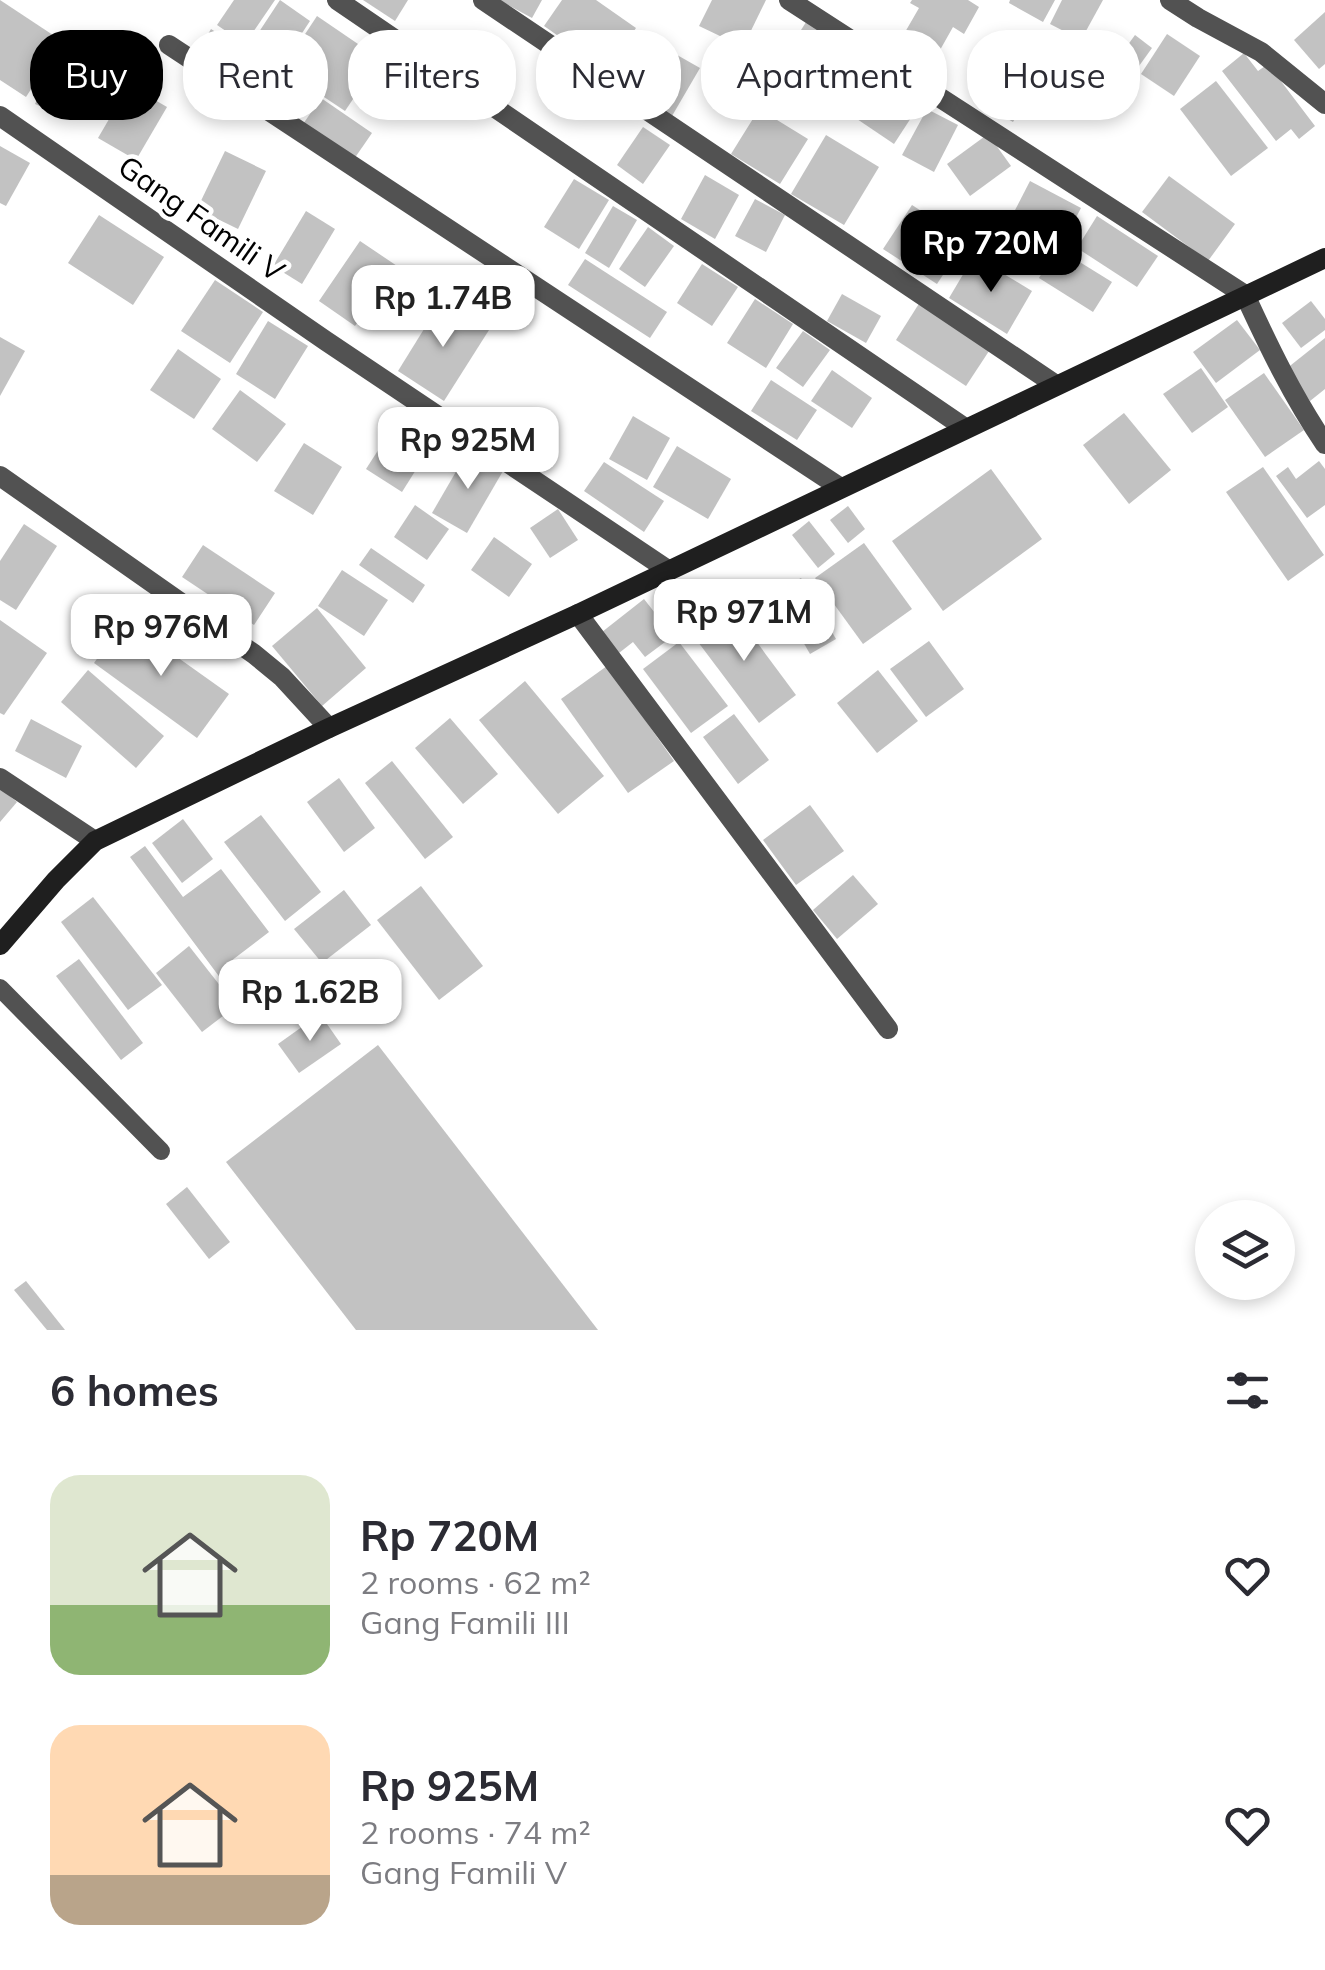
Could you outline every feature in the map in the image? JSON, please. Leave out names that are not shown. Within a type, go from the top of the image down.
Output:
[{"type":"main road","points":[[0,945],[95,841],[1325,258]]},
{"type":"street","points":[[337,0],[965,428]]},
{"type":"street","points":[[483,0],[1056,385]]},
{"type":"street","points":[[789,0],[1245,295],[1280,370],[1325,444]]},
{"type":"street","points":[[1170,0],[1261,52],[1325,104]]},
{"type":"street","points":[[169,45],[841,488]]},
{"type":"street","name":"Gang Famili V","points":[[0,116],[668,570]]},
{"type":"street","points":[[0,476],[254,654],[329,728]]},
{"type":"street","points":[[578,614],[888,1029]]},
{"type":"street","points":[[0,778],[95,841]]},
{"type":"lane","points":[[0,988],[161,1150]]},
{"type":"building","points":[[0,0],[45,30],[30,30],[30,91],[26,97],[0,80]]},
{"type":"building","points":[[234,0],[275,0],[255,30],[224,30],[217,25]]},
{"type":"building","points":[[280,0],[310,21],[304,30],[260,30]]},
{"type":"building","points":[[363,0],[408,0],[395,21]]},
{"type":"building","points":[[499,0],[542,0],[532,18]]},
{"type":"building","points":[[562,0],[596,0],[636,28],[550,30],[544,26]]},
{"type":"building","points":[[712,0],[766,0],[751,30],[707,30],[699,26]]},
{"type":"building","points":[[968,0],[979,7],[964,34],[953,27],[947,38],[947,30],[906,30],[919,8],[910,3]]},
{"type":"building","points":[[1055,0],[1043,22],[1009,3]]},
{"type":"building","points":[[1062,0],[1103,0],[1086,30],[1062,30],[1050,24]]},
{"type":"building","points":[[1325,12],[1325,64],[1319,69],[1294,40]]},
{"type":"building","points":[[317,16],[348,37],[345,111],[328,100],[328,30],[308,30]]},
{"type":"building","points":[[808,19],[825,30],[801,30]]},
{"type":"building","points":[[1167,34],[1200,56],[1174,96],[1141,74]]},
{"type":"building","points":[[1140,39],[1152,48],[1140,65]]},
{"type":"building","points":[[1244,53],[1258,71],[1268,64],[1315,126],[1299,139],[1291,129],[1276,141],[1222,71]]},
{"type":"building","points":[[681,57],[700,68],[681,101]]},
{"type":"building","points":[[1216,81],[1268,148],[1231,176],[1180,109]]},
{"type":"building","points":[[328,103],[372,133],[352,162],[301,127],[306,120],[328,120]]},
{"type":"building","points":[[947,119],[958,125],[934,172],[902,155],[921,120]]},
{"type":"building","points":[[109,120],[159,120],[136,160],[98,138]]},
{"type":"building","points":[[752,120],[777,120],[808,139],[780,184],[731,154]]},
{"type":"building","points":[[858,120],[910,120],[894,144]]},
{"type":"building","points":[[643,127],[670,145],[643,184],[617,165]]},
{"type":"building","points":[[988,134],[1011,166],[970,196],[947,164]]},
{"type":"building","points":[[826,135],[879,167],[844,225],[791,194]]},
{"type":"building","points":[[0,146],[30,163],[6,206],[0,203]]},
{"type":"building","points":[[225,151],[266,171],[238,229],[197,209]]},
{"type":"building","points":[[705,175],[739,195],[715,239],[681,219]]},
{"type":"building","points":[[1169,176],[1235,224],[1208,261],[1142,212]]},
{"type":"building","points":[[574,179],[609,200],[579,249],[544,227]]},
{"type":"building","points":[[1030,181],[1081,208],[1061,246],[1011,218]]},
{"type":"building","points":[[755,199],[785,215],[766,252],[735,236]]},
{"type":"building","points":[[912,205],[966,240],[937,284],[883,249]]},
{"type":"building","points":[[613,206],[637,220],[609,268],[585,253]]},
{"type":"building","points":[[306,211],[335,229],[302,284],[273,266]]},
{"type":"building","points":[[982,212],[1044,244],[1030,272],[968,240]]},
{"type":"building","points":[[99,215],[164,257],[133,305],[68,263]]},
{"type":"building","points":[[1097,216],[1158,256],[1137,287],[1077,248]]},
{"type":"building","points":[[648,227],[674,246],[645,287],[619,269]]},
{"type":"building","points":[[360,241],[406,272],[395,289],[385,282],[355,326],[319,301]]},
{"type":"building","points":[[1057,248],[1112,282],[1093,312],[1039,278]]},
{"type":"building","points":[[974,256],[1032,291],[1007,334],[949,298]]},
{"type":"building","points":[[585,259],[667,312],[650,338],[568,285]]},
{"type":"building","points":[[702,264],[738,287],[712,326],[677,303]]},
{"type":"building","points":[[215,280],[263,312],[230,363],[181,331]]},
{"type":"building","points":[[842,294],[881,316],[866,343],[827,321]]},
{"type":"building","points":[[755,299],[793,324],[766,368],[727,343]]},
{"type":"building","points":[[442,300],[489,330],[444,401],[398,371]]},
{"type":"building","points":[[1311,301],[1325,319],[1325,330],[1301,348],[1282,323]]},
{"type":"building","points":[[920,302],[991,348],[966,386],[896,340]]},
{"type":"building","points":[[1237,320],[1260,350],[1216,383],[1193,352]]},
{"type":"building","points":[[268,321],[308,346],[275,399],[236,374]]},
{"type":"building","points":[[803,331],[830,350],[803,387],[776,368]]},
{"type":"building","points":[[0,337],[25,351],[0,396]]},
{"type":"building","points":[[1325,338],[1325,389],[1310,401],[1286,369]]},
{"type":"building","points":[[178,349],[221,379],[194,419],[150,390]]},
{"type":"building","points":[[1201,368],[1228,407],[1192,433],[1163,394]]},
{"type":"building","points":[[832,370],[872,398],[852,428],[811,401]]},
{"type":"building","points":[[1264,373],[1304,430],[1265,457],[1225,400]]},
{"type":"building","points":[[771,380],[817,410],[797,440],[751,411]]},
{"type":"building","points":[[240,390],[286,424],[257,462],[212,429]]},
{"type":"building","points":[[406,407],[441,430],[402,492],[366,469]]},
{"type":"building","points":[[1124,413],[1171,470],[1129,504],[1083,445]]},
{"type":"building","points":[[633,416],[670,438],[647,480],[609,459]]},
{"type":"building","points":[[304,443],[342,467],[313,515],[274,491]]},
{"type":"building","points":[[677,446],[731,479],[708,519],[653,487]]},
{"type":"building","points":[[468,451],[503,471],[467,533],[432,513]]},
{"type":"building","points":[[1319,461],[1325,469],[1325,505],[1307,518],[1276,476],[1288,467],[1296,479]]},
{"type":"building","points":[[604,462],[664,501],[644,532],[584,491]]},
{"type":"building","points":[[1263,467],[1324,555],[1288,581],[1226,492]]},
{"type":"building","points":[[991,469],[1042,539],[943,611],[892,541]]},
{"type":"building","points":[[415,505],[449,529],[427,560],[394,537]]},
{"type":"building","points":[[848,506],[865,529],[848,543],[830,520]]},
{"type":"building","points":[[558,509],[578,540],[550,558],[530,528]]},
{"type":"building","points":[[809,521],[835,554],[818,568],[792,535]]},
{"type":"building","points":[[24,524],[57,546],[16,610],[0,600],[0,561]]},
{"type":"building","points":[[494,537],[532,564],[509,597],[471,570]]},
{"type":"building","points":[[864,543],[912,609],[863,644],[815,578]]},
{"type":"building","points":[[203,545],[275,593],[254,625],[182,577]]},
{"type":"building","points":[[371,548],[425,585],[413,603],[359,565]]},
{"type":"building","points":[[342,570],[388,600],[364,636],[318,606]]},
{"type":"building","points":[[801,578],[836,639],[810,654],[775,593]]},
{"type":"building","points":[[644,599],[673,636],[645,657],[633,642],[619,653],[602,632]]},
{"type":"building","points":[[730,606],[796,695],[759,723],[692,634]]},
{"type":"building","points":[[317,608],[366,668],[322,706],[272,646]]},
{"type":"building","points":[[0,620],[47,653],[4,715],[0,713]]},
{"type":"building","points":[[125,620],[229,694],[197,738],[94,663]]},
{"type":"building","points":[[929,641],[964,689],[926,717],[890,669]]},
{"type":"building","points":[[679,642],[728,706],[691,733],[643,669]]},
{"type":"building","points":[[607,666],[674,761],[628,793],[561,699]]},
{"type":"building","points":[[88,670],[164,736],[136,768],[61,702]]},
{"type":"building","points":[[878,670],[918,721],[877,753],[837,703]]},
{"type":"building","points":[[525,681],[604,776],[558,814],[479,720]]},
{"type":"building","points":[[734,714],[769,760],[738,784],[703,737]]},
{"type":"building","points":[[450,718],[498,774],[463,804],[415,748]]},
{"type":"building","points":[[31,719],[82,746],[66,778],[15,751]]},
{"type":"building","points":[[392,761],[453,837],[425,859],[365,783]]},
{"type":"building","points":[[339,778],[375,828],[344,852],[307,802]]},
{"type":"building","points":[[0,788],[17,802],[0,822]]},
{"type":"building","points":[[810,805],[844,851],[796,885],[763,840]]},
{"type":"building","points":[[261,815],[321,892],[285,921],[224,842]]},
{"type":"building","points":[[183,819],[213,859],[182,883],[152,843]]},
{"type":"building","points":[[145,846],[183,897],[221,869],[269,932],[231,961],[237,968],[221,979],[130,857]]},
{"type":"building","points":[[853,875],[878,904],[837,939],[813,910]]},
{"type":"building","points":[[421,886],[483,966],[439,1000],[377,920]]},
{"type":"building","points":[[344,890],[371,925],[322,963],[294,929]]},
{"type":"building","points":[[93,897],[162,985],[128,1010],[61,922]]},
{"type":"building","points":[[189,946],[236,1006],[202,1032],[156,973]]},
{"type":"building","points":[[79,959],[143,1043],[121,1060],[56,976]]},
{"type":"building","points":[[320,1014],[341,1044],[299,1073],[278,1044]]},
{"type":"building","points":[[378,1045],[598,1330],[356,1330],[226,1162]]},
{"type":"building","points":[[187,1187],[230,1242],[209,1259],[166,1204]]},
{"type":"building","points":[[26,1281],[65,1330],[47,1330],[14,1290]]}]
